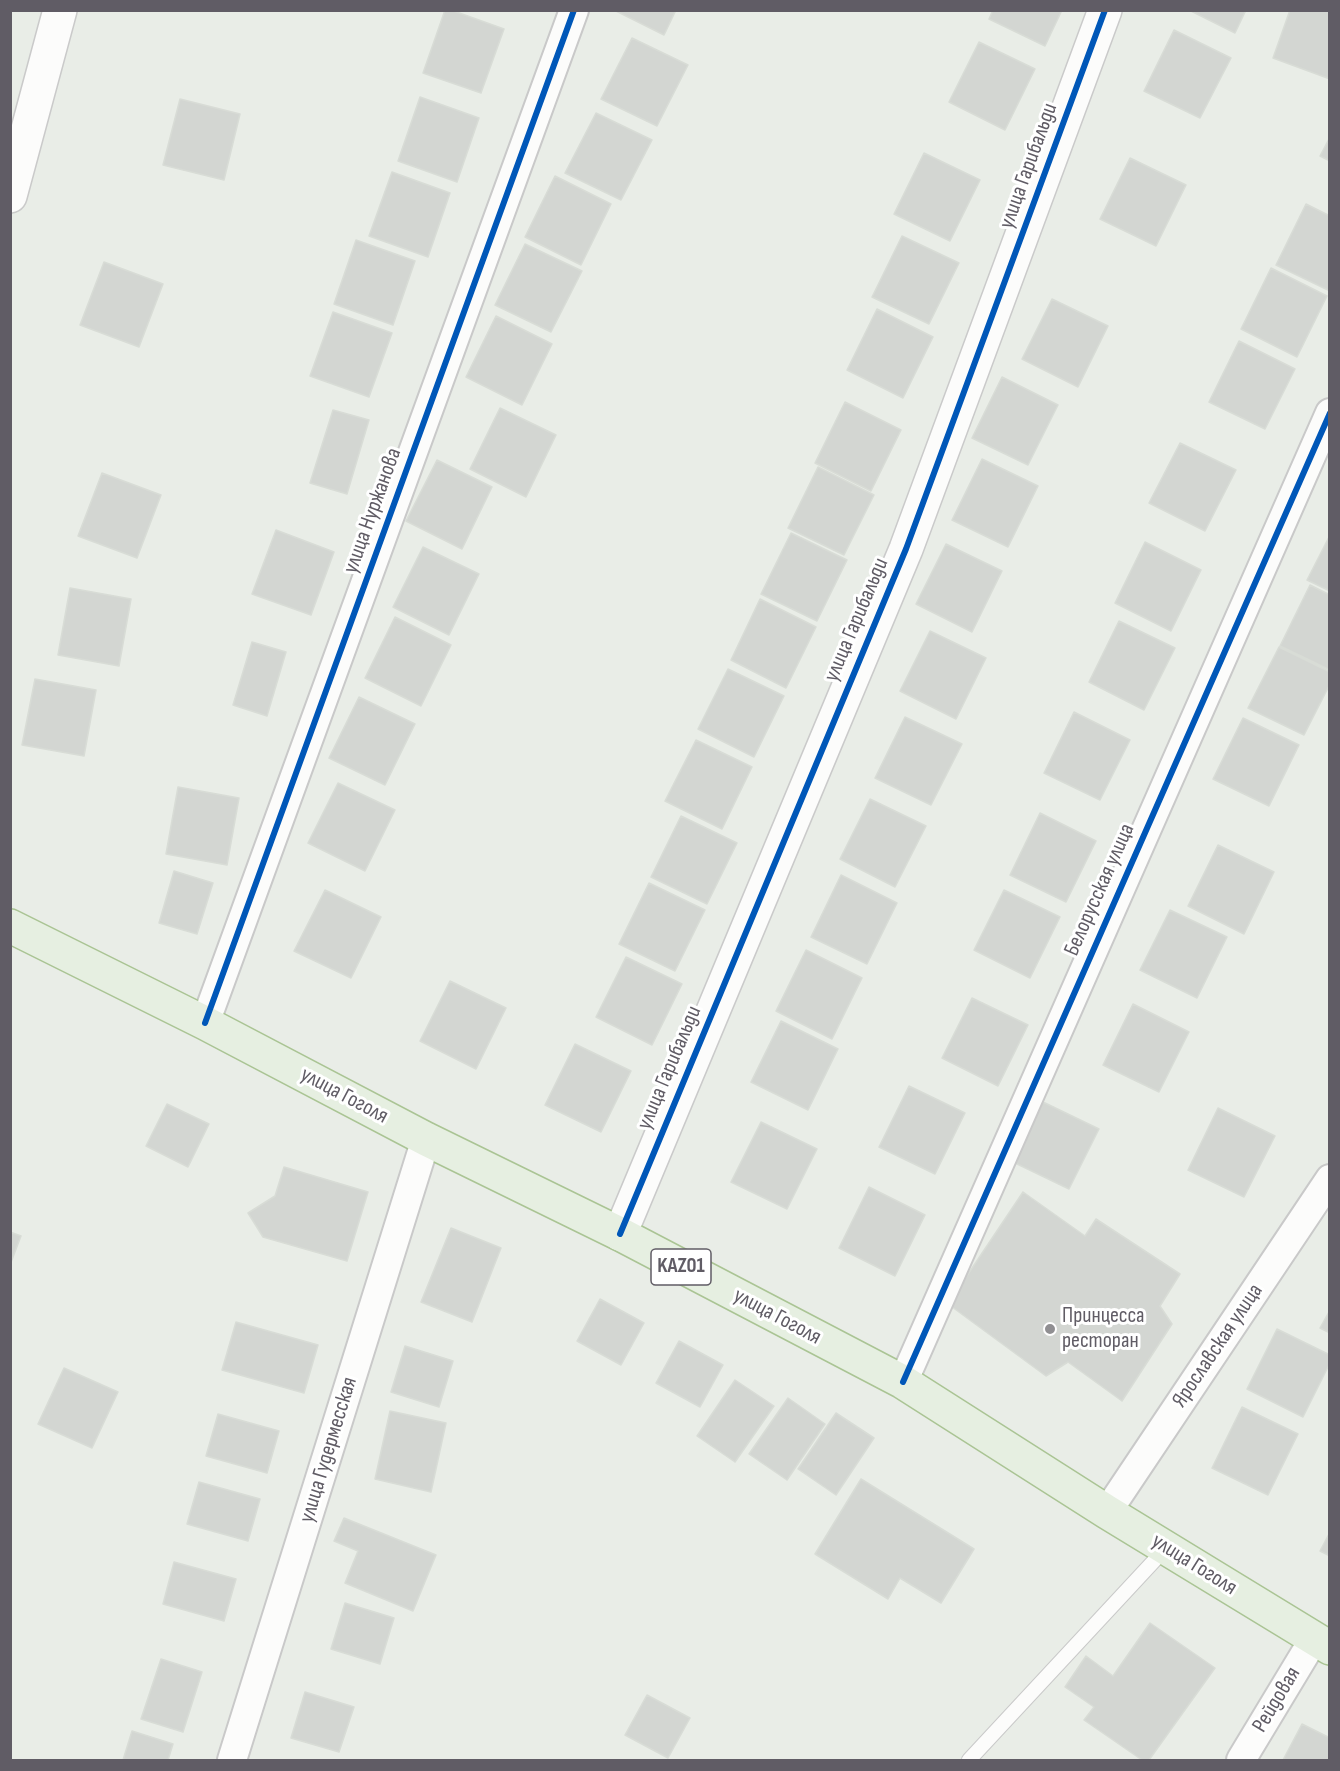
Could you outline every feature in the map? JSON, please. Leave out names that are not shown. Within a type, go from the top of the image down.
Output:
[{"type":"highway","name":"улица Гоголя","points":[[10,926],[205,1023],[426,1139],[620,1234],[903,1382],[1107,1512],[1322,1643]]},
{"type":"street","points":[[10,196],[15,162],[60,10]]},
{"type":"street","name":"улица Нуржанова","points":[[205,1023],[574,10]]},
{"type":"street","name":"улица Гарибальди","points":[[620,1234],[906,549],[1105,10]]},
{"type":"street","name":"Белорусская улица","points":[[903,1382],[1329,413]]},
{"type":"street","name":"улица Гудермесская","points":[[232,1761],[426,1139]]},
{"type":"street","name":"Ярославская улица","points":[[1107,1512],[1329,1179]]},
{"type":"street","name":"Рейдовая","points":[[1241,1761],[1322,1643]]},
{"type":"lane","points":[[969,1761],[1166,1548]]},
{"type":"building","points":[[445,10],[451,10],[504,29],[481,93],[423,73]]},
{"type":"building","points":[[614,10],[676,10],[664,35]]},
{"type":"building","points":[[993,10],[1062,10],[1045,46],[989,19]]},
{"type":"building","points":[[1189,10],[1246,10],[1235,33]]},
{"type":"building","points":[[1290,10],[1330,10],[1330,79],[1273,58]]},
{"type":"building","points":[[1174,30],[1231,58],[1200,118],[1144,91]]},
{"type":"building","points":[[632,38],[688,65],[657,126],[601,99]]},
{"type":"building","points":[[979,42],[1035,69],[1005,130],[949,102]]},
{"type":"building","points":[[420,97],[479,118],[457,182],[398,161]]},
{"type":"building","points":[[180,99],[240,114],[224,180],[163,165]]},
{"type":"building","points":[[596,113],[652,140],[621,200],[565,173]]},
{"type":"building","points":[[1330,137],[1330,161],[1320,156]]},
{"type":"building","points":[[924,153],[980,180],[950,241],[894,214]]},
{"type":"building","points":[[1130,158],[1186,185],[1156,246],[1100,219]]},
{"type":"building","points":[[392,172],[450,193],[428,257],[369,236]]},
{"type":"building","points":[[555,176],[611,204],[581,265],[525,237]]},
{"type":"building","points":[[1306,204],[1330,216],[1330,291],[1276,265]]},
{"type":"building","points":[[902,236],[959,263],[929,324],[872,297]]},
{"type":"building","points":[[356,240],[415,261],[393,325],[334,304]]},
{"type":"building","points":[[525,244],[582,271],[551,332],[495,305]]},
{"type":"building","points":[[104,262],[163,284],[139,347],[80,325]]},
{"type":"building","points":[[1271,268],[1327,296],[1297,357],[1241,329]]},
{"type":"building","points":[[1052,299],[1108,326],[1078,387],[1022,359]]},
{"type":"building","points":[[877,309],[933,337],[903,398],[847,370]]},
{"type":"building","points":[[333,312],[392,333],[369,397],[310,376]]},
{"type":"building","points":[[496,316],[552,344],[522,405],[466,377]]},
{"type":"building","points":[[1239,341],[1295,369],[1265,429],[1209,402]]},
{"type":"building","points":[[1002,377],[1058,405],[1028,465],[972,438]]},
{"type":"building","points":[[845,402],[901,430],[871,491],[815,463]]},
{"type":"building","points":[[500,408],[556,435],[526,497],[470,469]]},
{"type":"building","points":[[333,410],[369,420],[347,494],[310,483]]},
{"type":"building","points":[[1180,443],[1236,470],[1205,531],[1149,503]]},
{"type":"building","points":[[982,459],[1038,486],[1008,547],[952,520]]},
{"type":"building","points":[[437,460],[492,487],[462,549],[406,521]]},
{"type":"building","points":[[818,467],[874,495],[844,555],[788,528]]},
{"type":"building","points":[[102,473],[161,495],[137,558],[78,536]]},
{"type":"building","points":[[276,530],[334,552],[311,615],[252,594]]},
{"type":"building","points":[[791,533],[847,560],[817,621],[761,594]]},
{"type":"building","points":[[1330,535],[1330,591],[1307,580]]},
{"type":"building","points":[[1145,542],[1201,570],[1171,631],[1115,603]]},
{"type":"building","points":[[946,544],[1002,571],[972,632],[916,604]]},
{"type":"building","points":[[423,547],[479,574],[449,635],[393,607]]},
{"type":"building","points":[[1310,585],[1330,595],[1330,670],[1280,646]]},
{"type":"building","points":[[70,588],[131,599],[119,666],[58,655]]},
{"type":"building","points":[[760,599],[816,627],[786,688],[731,660]]},
{"type":"building","points":[[395,617],[451,645],[421,706],[365,678]]},
{"type":"building","points":[[1119,621],[1175,648],[1144,710],[1089,682]]},
{"type":"building","points":[[930,631],[986,658],[956,719],[900,691]]},
{"type":"building","points":[[252,642],[286,652],[267,716],[233,705]]},
{"type":"building","points":[[1279,647],[1330,672],[1330,684],[1304,735],[1248,708]]},
{"type":"building","points":[[728,669],[784,696],[754,757],[698,729]]},
{"type":"building","points":[[35,679],[96,690],[84,756],[22,745]]},
{"type":"building","points":[[359,697],[415,724],[385,785],[329,758]]},
{"type":"building","points":[[1074,712],[1130,740],[1100,800],[1044,773]]},
{"type":"building","points":[[905,717],[962,744],[931,805],[875,778]]},
{"type":"building","points":[[1243,718],[1299,745],[1269,806],[1213,779]]},
{"type":"building","points":[[696,740],[752,767],[722,829],[665,801]]},
{"type":"building","points":[[338,783],[395,810],[365,871],[308,843]]},
{"type":"building","points":[[178,787],[239,798],[227,865],[166,854]]},
{"type":"building","points":[[870,799],[926,826],[895,887],[840,859]]},
{"type":"building","points":[[1040,813],[1096,841],[1066,902],[1010,875]]},
{"type":"building","points":[[681,816],[737,843],[707,904],[651,877]]},
{"type":"building","points":[[1218,845],[1274,872],[1244,934],[1188,906]]},
{"type":"building","points":[[174,871],[213,883],[197,934],[159,923]]},
{"type":"building","points":[[841,875],[897,903],[867,964],[811,937]]},
{"type":"building","points":[[649,883],[705,910],[675,971],[619,944]]},
{"type":"building","points":[[325,890],[381,917],[351,978],[294,951]]},
{"type":"building","points":[[1004,890],[1060,917],[1030,978],[974,950]]},
{"type":"building","points":[[1170,910],[1227,937],[1197,998],[1140,970]]},
{"type":"building","points":[[806,950],[862,978],[832,1039],[776,1011]]},
{"type":"building","points":[[626,957],[682,984],[652,1045],[596,1017]]},
{"type":"building","points":[[450,981],[506,1008],[476,1069],[420,1041]]},
{"type":"building","points":[[972,998],[1028,1025],[998,1086],[942,1058]]},
{"type":"building","points":[[1133,1004],[1189,1032],[1159,1092],[1103,1065]]},
{"type":"building","points":[[781,1021],[838,1049],[808,1110],[751,1082]]},
{"type":"building","points":[[575,1044],[631,1071],[601,1132],[545,1105]]},
{"type":"building","points":[[909,1086],[965,1113],[935,1174],[879,1147]]},
{"type":"building","points":[[1043,1102],[1099,1129],[1069,1189],[1013,1162]]},
{"type":"building","points":[[167,1104],[209,1124],[188,1167],[146,1146]]},
{"type":"building","points":[[1218,1108],[1275,1136],[1244,1197],[1188,1170]]},
{"type":"building","points":[[761,1122],[817,1149],[787,1209],[731,1182]]},
{"type":"building","points":[[284,1167],[368,1192],[347,1261],[263,1237],[248,1213],[275,1196]]},
{"type":"building","points":[[869,1187],[925,1215],[895,1276],[839,1248]]},
{"type":"building","points":[[1023,1192],[1085,1236],[1096,1219],[1180,1274],[1160,1306],[1172,1324],[1122,1401],[1068,1362],[1046,1376],[948,1304]]},
{"type":"building","points":[[451,1228],[501,1248],[472,1322],[421,1302]]},
{"type":"building","points":[[10,1232],[21,1236],[10,1265]]},
{"type":"building","points":[[600,1299],[644,1323],[621,1365],[577,1341]]},
{"type":"building","points":[[1330,1310],[1330,1333],[1320,1328]]},
{"type":"building","points":[[236,1322],[318,1345],[304,1393],[222,1370]]},
{"type":"building","points":[[1277,1329],[1330,1355],[1330,1363],[1303,1417],[1247,1389]]},
{"type":"building","points":[[679,1341],[723,1365],[700,1407],[656,1383]]},
{"type":"building","points":[[405,1346],[453,1361],[439,1407],[391,1392]]},
{"type":"building","points":[[64,1368],[118,1392],[92,1448],[38,1424]]},
{"type":"building","points":[[735,1380],[774,1406],[735,1462],[697,1436]]},
{"type":"building","points":[[788,1398],[825,1424],[787,1480],[749,1454]]},
{"type":"building","points":[[1242,1407],[1298,1434],[1268,1495],[1212,1468]]},
{"type":"building","points":[[390,1411],[446,1423],[431,1492],[375,1479]]},
{"type":"building","points":[[836,1413],[874,1438],[836,1495],[798,1469]]},
{"type":"building","points":[[218,1414],[279,1431],[267,1473],[206,1456]]},
{"type":"building","points":[[861,1479],[974,1549],[941,1603],[900,1578],[888,1599],[815,1554]]},
{"type":"building","points":[[199,1482],[260,1499],[248,1541],[187,1524]]},
{"type":"building","points":[[344,1518],[436,1555],[413,1611],[345,1583],[358,1551],[334,1541]]},
{"type":"building","points":[[1330,1532],[1330,1556],[1320,1551]]},
{"type":"building","points":[[174,1562],[236,1579],[224,1621],[163,1604]]},
{"type":"building","points":[[345,1603],[394,1618],[380,1664],[331,1649]]},
{"type":"building","points":[[1150,1623],[1215,1668],[1149,1760],[1142,1760],[1084,1720],[1094,1707],[1065,1687],[1086,1656],[1113,1676]]},
{"type":"building","points":[[161,1659],[202,1672],[183,1732],[141,1719]]},
{"type":"building","points":[[305,1692],[354,1707],[339,1752],[291,1738]]},
{"type":"building","points":[[647,1695],[690,1718],[668,1758],[625,1735]]},
{"type":"building","points":[[1302,1724],[1330,1738],[1330,1760],[1283,1760]]},
{"type":"building","points":[[132,1731],[173,1744],[168,1760],[123,1760]]},
{"type":"cycle path","points":[[205,1023],[574,10]]},
{"type":"cycle path","points":[[620,1234],[906,549],[1105,10]]},
{"type":"cycle path","points":[[903,1382],[1330,413]]},
{"type":"place","name":"Принцесса ресторан","points":[[1050,1329]]}]
